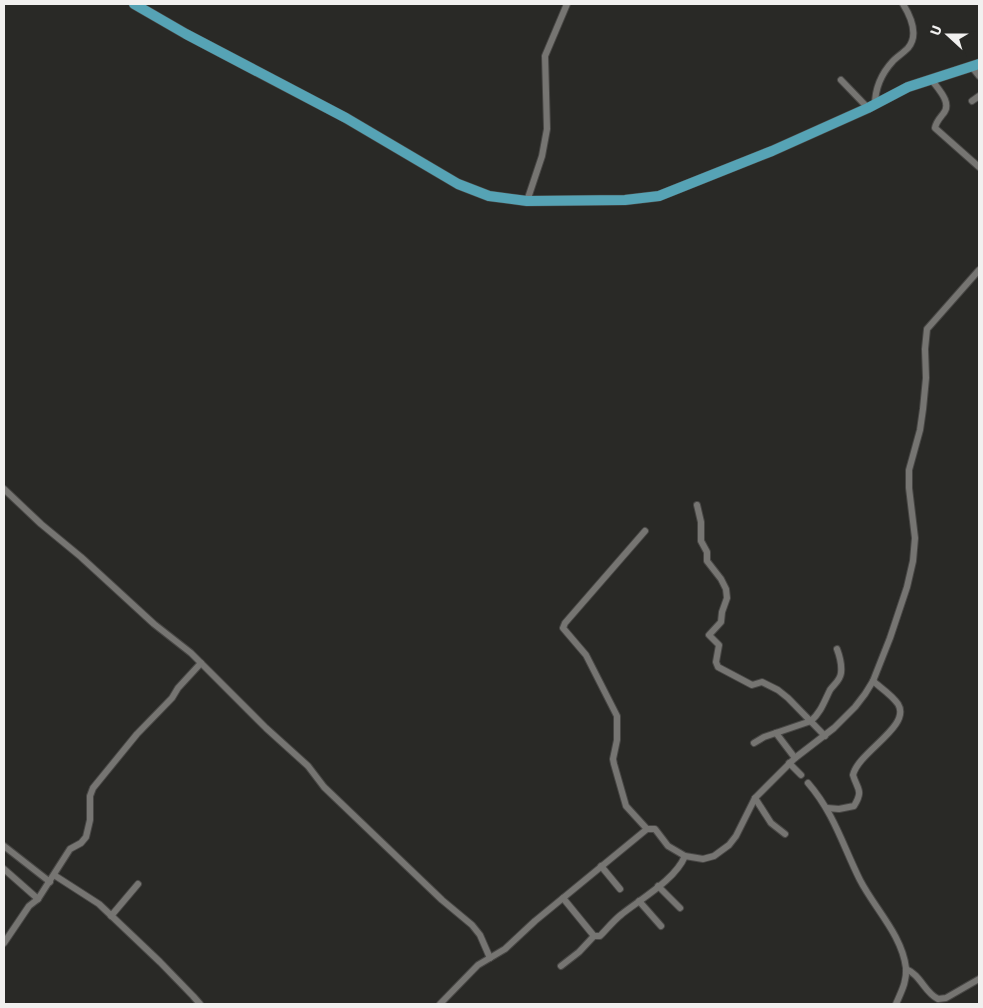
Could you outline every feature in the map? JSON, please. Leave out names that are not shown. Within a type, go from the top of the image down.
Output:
[{"type":"main road","points":[[134,4],[242,64],[346,118],[458,184],[489,196],[527,201],[625,200],[659,196],[772,151],[872,106],[908,87],[975,65]]},
{"type":"street","points":[[527,201],[542,156],[547,129],[545,56],[567,4]]},
{"type":"street","points":[[841,80],[872,106],[876,90],[883,75],[894,60],[908,48],[913,36],[911,20],[903,4]]},
{"type":"street","points":[[975,65],[979,76]]},
{"type":"street","points":[[931,79],[947,104],[946,111],[936,123],[935,128],[979,167]]},
{"type":"street","points":[[972,101],[979,96]]},
{"type":"street","points":[[440,1004],[478,965],[505,949],[563,898],[647,829],[655,829],[668,846],[685,856],[697,859],[710,858],[729,844],[742,827],[755,798],[789,763],[825,736],[855,707],[873,681],[896,619],[913,561],[914,538],[909,470],[920,430],[923,409],[927,330],[979,270]]},
{"type":"street","points":[[4,489],[143,615],[191,653],[261,723],[308,766],[324,787],[442,900],[472,925],[480,935],[490,958]]},
{"type":"street","points":[[697,505],[701,522],[701,541],[708,552],[707,561],[721,579],[727,594],[721,622],[709,634],[719,645],[716,662],[718,667],[754,686],[762,682],[771,686],[788,698],[825,736]]},
{"type":"street","points":[[645,531],[565,623],[563,628],[586,655],[617,716],[614,764],[626,806],[647,829]]},
{"type":"street","points":[[754,744],[776,733],[811,721],[820,712],[841,673],[841,662],[837,649]]},
{"type":"street","points":[[4,943],[29,906],[38,899],[50,882],[70,849],[81,843],[86,837],[90,820],[90,796],[93,788],[137,734],[172,698],[178,688],[201,663]]},
{"type":"street","points":[[827,808],[843,809],[854,806],[859,790],[853,775],[856,766],[895,727],[900,718],[901,711],[899,706],[873,681]]},
{"type":"street","points":[[776,733],[795,758]]},
{"type":"street","points":[[789,763],[801,775]]},
{"type":"street","points":[[808,783],[827,808],[860,879],[891,930],[902,953],[906,969],[905,982],[896,1004]]},
{"type":"street","points":[[755,798],[771,823],[785,834]]},
{"type":"street","points":[[4,846],[50,882]]},
{"type":"street","points":[[561,966],[579,952],[594,936],[600,936],[618,917],[674,873],[685,856]]},
{"type":"street","points":[[601,866],[620,889]]},
{"type":"street","points":[[4,869],[38,899]]},
{"type":"street","points":[[54,875],[86,895],[111,916],[160,962],[200,1004]]},
{"type":"street","points":[[111,916],[138,884]]},
{"type":"street","points":[[658,886],[680,908]]},
{"type":"street","points":[[563,898],[594,936]]},
{"type":"street","points":[[639,901],[661,926]]},
{"type":"street","points":[[906,969],[916,975],[931,995],[938,999],[946,998],[979,979]]}]
